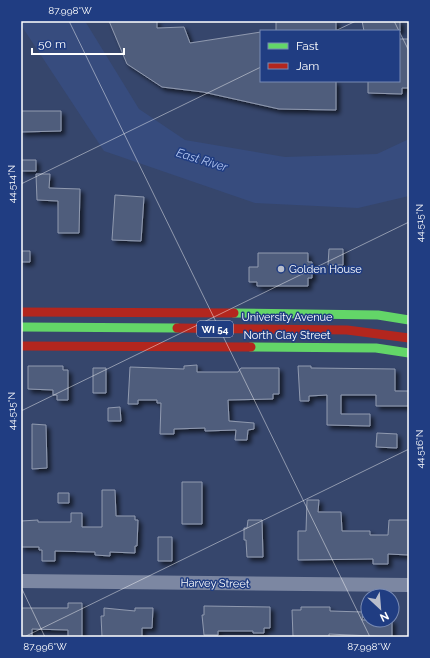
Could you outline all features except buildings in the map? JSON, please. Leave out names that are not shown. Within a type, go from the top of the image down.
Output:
[{"type":"main road","name":"University Avenue","points":[[21,312],[318,313],[378,315],[409,320]]},
{"type":"main road","name":"University Avenue","points":[[21,327],[341,329],[393,334],[409,338]]},
{"type":"main road","name":"North Clay Street","points":[[21,346],[376,348],[409,353]]},
{"type":"street","name":"Harvey Street","points":[[21,581],[409,585]]},
{"type":"water","name":"East River","points":[[21,21],[85,21],[139,109],[185,140],[285,157],[377,154],[409,139],[409,196],[358,208],[255,203],[104,151],[21,25]]},
{"type":"traffic: fast","points":[[234,313],[378,315],[409,320]]},
{"type":"traffic: fast","points":[[21,327],[177,328]]},
{"type":"traffic: fast","points":[[251,347],[376,348],[409,353]]},
{"type":"traffic: jam","points":[[21,312],[234,313]]},
{"type":"traffic: jam","points":[[177,328],[347,330],[409,338]]},
{"type":"traffic: jam","points":[[21,346],[251,347]]},
{"type":"place","name":"Golden House","points":[[281,269]]}]
